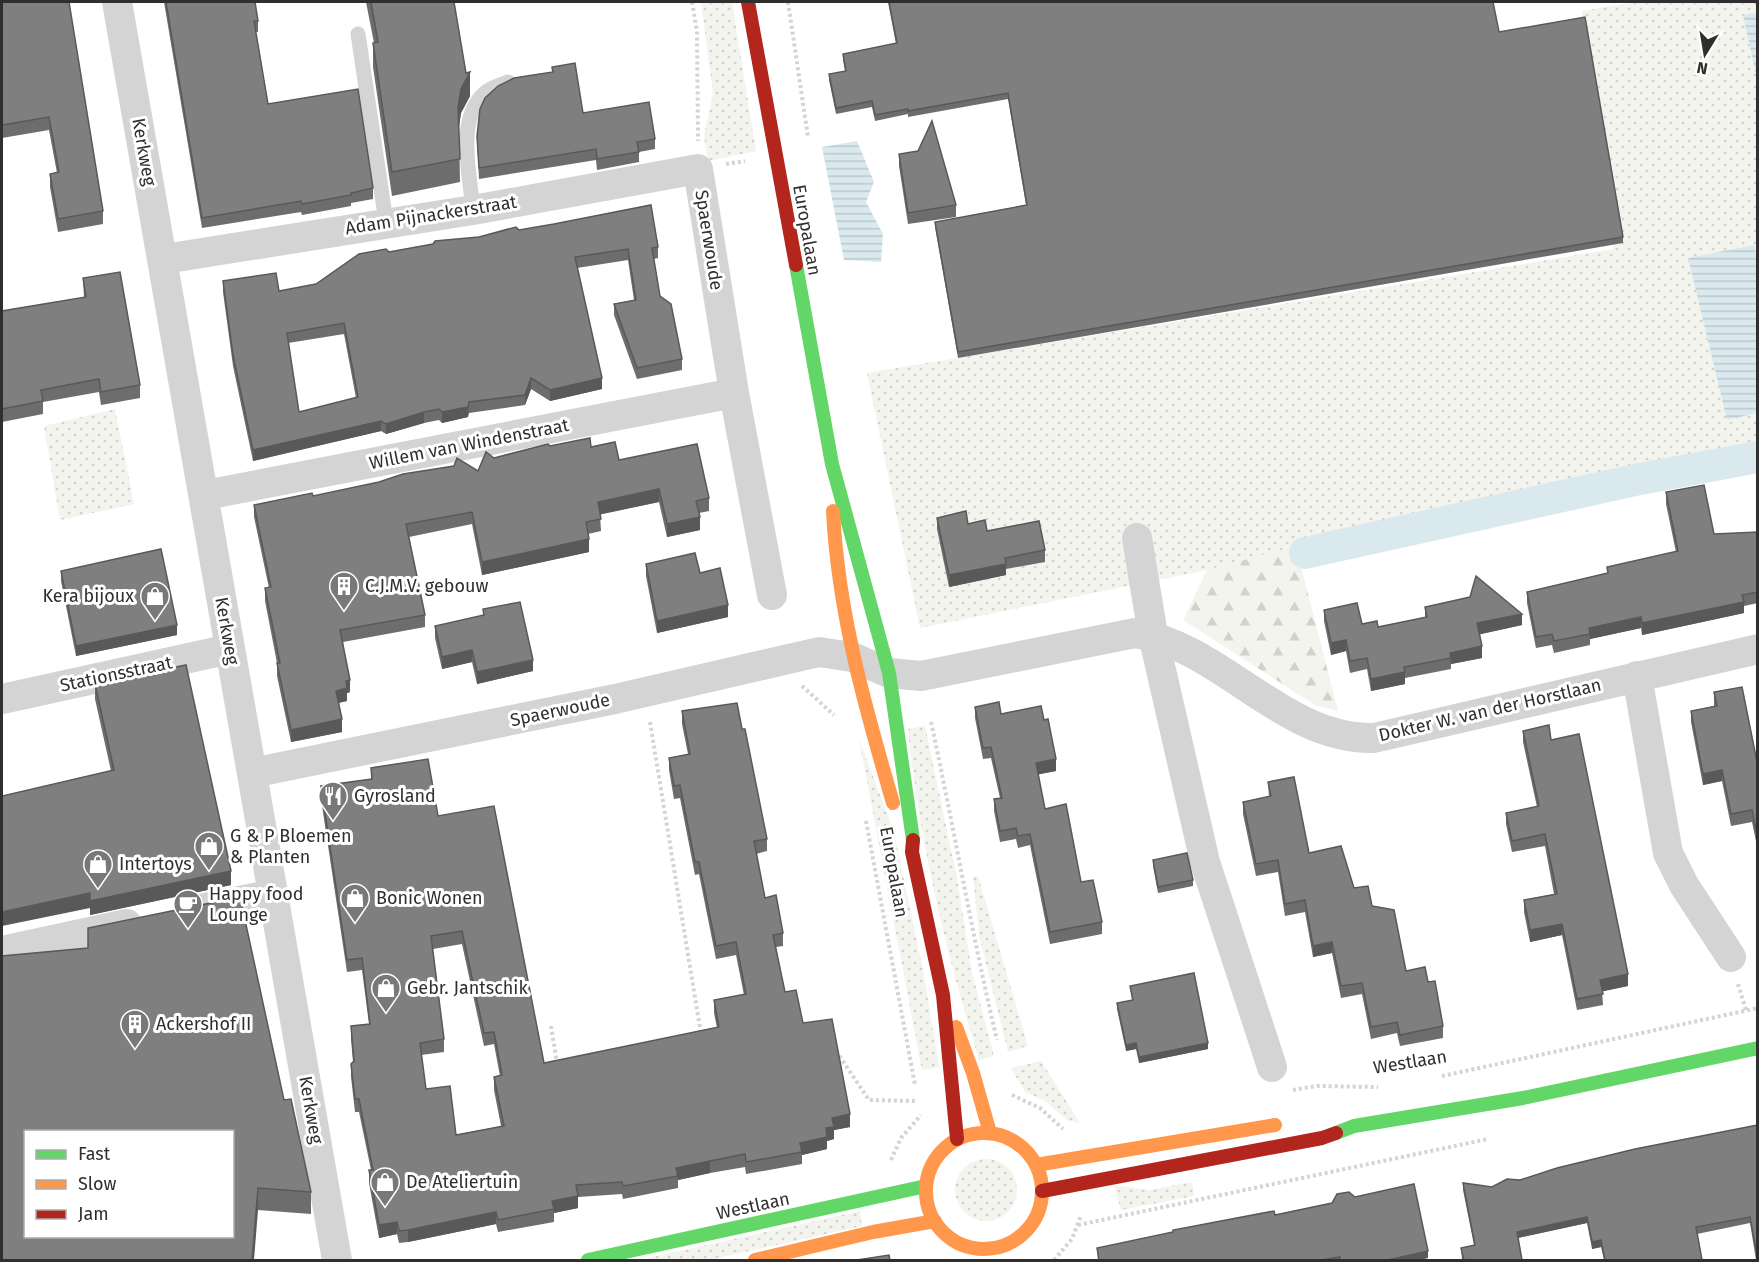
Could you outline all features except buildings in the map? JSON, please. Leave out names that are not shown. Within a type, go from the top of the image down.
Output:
[{"type":"main road","name":"Europalaan","points":[[748,2],[832,464],[879,628],[869,665],[880,762],[902,836],[912,852]]},
{"type":"main road","name":"Europalaan","points":[[832,464],[834,558],[869,665],[913,829],[912,852],[943,995],[949,1078],[957,1139]]},
{"type":"main road","name":"Europalaan","points":[[943,995],[974,1072],[990,1133]]},
{"type":"main road","points":[[1042,1191],[1322,1138],[1354,1126],[1522,1098],[1758,1048]]},
{"type":"main road","points":[[1324,1120],[1354,1126]]},
{"type":"main road","points":[[1036,1165],[1225,1131],[1288,1124]]},
{"type":"main road","points":[[990,1133],[1014,1141],[1027,1152],[1036,1165],[1042,1191],[1034,1220],[1012,1241],[981,1254],[954,1240],[935,1221],[929,1208],[926,1186],[936,1159],[957,1139],[973,1134],[990,1133]]},
{"type":"main road","name":"Westlaan","points":[[588,1260],[926,1186]]},
{"type":"main road","points":[[755,1260],[873,1232],[935,1221]]},
{"type":"main road","points":[[1012,1241],[1014,1260]]},
{"type":"street","name":"Kerkweg","points":[[117,2],[164,258],[337,1260]]},
{"type":"street","name":"Adam Pijnackerstraat","points":[[164,258],[473,210],[698,169]]},
{"type":"street","name":"Spaerwoude","points":[[698,169],[734,393],[772,595]]},
{"type":"street","name":"Willem van Windenstraat","points":[[205,495],[734,393]]},
{"type":"street","points":[[1137,538],[1153,636],[1205,861],[1279,1079]]},
{"type":"street","name":"Dokter W. van der Horstlaan","points":[[869,665],[921,676],[1113,635],[1136,633],[1153,636],[1179,646],[1316,728],[1356,739],[1374,738],[1758,649]]},
{"type":"street","name":"Stationsstraat","points":[[2,699],[230,649]]},
{"type":"street","name":"Spaerwoude","points":[[252,773],[645,692],[789,657],[819,652],[869,665]]},
{"type":"street","points":[[1637,676],[1668,853],[1684,885],[1731,957]]},
{"type":"street","points":[[2,951],[274,894]]},
{"type":"lane","points":[[358,33],[386,222]]},
{"type":"lane","points":[[473,210],[467,130],[476,103],[487,91],[508,82]]},
{"type":"path","points":[[692,2],[697,31],[698,169]]},
{"type":"path","points":[[789,657],[800,684],[839,719]]},
{"type":"path","points":[[645,692],[702,1040]]},
{"type":"path","name":"Europalaan","points":[[864,812],[921,1115],[910,1125],[894,1151],[886,1194]]},
{"type":"path","name":"Westlaan","points":[[1438,1077],[1758,1008]]},
{"type":"path","points":[[551,1026],[559,1071]]},
{"type":"path","points":[[835,1049],[869,1100],[918,1101]]},
{"type":"path","name":"Westlaan","points":[[1279,1079],[1317,1086],[1383,1087]]},
{"type":"path","points":[[1054,1260],[1072,1239],[1078,1226],[1500,1136]]},
{"type":"green space","points":[[701,2],[732,2],[756,151],[708,161],[704,136],[713,93]]},
{"type":"green space","points":[[1636,2],[1757,2],[1757,12],[1744,15],[1757,79],[1757,261],[1754,245],[1688,258],[1727,419],[1757,413],[1757,450],[1557,489],[1296,546],[1207,570],[920,628],[867,373],[1613,249],[1582,11]]},
{"type":"green space","points":[[115,409],[134,504],[60,520],[44,426]]},
{"type":"green space","points":[[1296,546],[1338,711],[1315,705],[1183,620],[1207,570]]},
{"type":"green space","points":[[925,726],[957,878],[972,972],[994,1056],[979,1060],[935,896],[919,813],[908,729]]},
{"type":"green space","points":[[859,739],[894,832],[924,975],[939,1067],[922,1070]]},
{"type":"green space","points":[[978,876],[1028,1046],[1008,1052],[979,935],[973,877]]},
{"type":"green space","points":[[1041,1061],[1080,1123],[1067,1120],[1045,1101],[1025,1092],[1011,1068]]},
{"type":"green space","points":[[986,1159],[1003,1164],[1008,1168],[1012,1173],[1017,1190],[1012,1207],[1008,1212],[1003,1216],[986,1221],[969,1216],[964,1212],[960,1207],[955,1190],[960,1173],[964,1168],[969,1164]]},
{"type":"green space","points":[[1192,1182],[1194,1196],[1121,1210],[1114,1185],[1149,1190]]},
{"type":"green space","points":[[860,1211],[862,1226],[709,1260],[639,1260]]},
{"type":"shaded area","points":[[1758,12],[1757,79],[1743,15]]},
{"type":"shaded area","points":[[857,141],[874,182],[866,202],[883,234],[881,262],[844,260],[822,147]]},
{"type":"shaded area","points":[[1754,245],[1758,261],[1757,413],[1727,420],[1688,258]]},
{"type":"waterway","points":[[1305,553],[1640,479],[1758,457]]},
{"type":"traffic: fast","points":[[796,265],[832,464],[889,673],[913,840]]},
{"type":"traffic: fast","points":[[1336,1133],[1354,1126],[1523,1098],[1758,1048]]},
{"type":"traffic: fast","points":[[588,1260],[926,1186]]},
{"type":"traffic: slow","points":[[833,511],[841,586],[854,659],[893,803]]},
{"type":"traffic: slow","points":[[956,1027],[973,1073],[990,1133]]},
{"type":"traffic: slow","points":[[1036,1165],[1275,1125]]},
{"type":"traffic: slow","points":[[984,1133],[1006,1138],[1025,1150],[1037,1169],[1042,1191],[1037,1213],[1025,1232],[1006,1244],[984,1249],[962,1244],[943,1232],[931,1213],[926,1191],[931,1169],[943,1150],[962,1138],[984,1133]]},
{"type":"traffic: slow","points":[[755,1260],[873,1232],[935,1221]]},
{"type":"traffic: jam","points":[[748,2],[796,265]]},
{"type":"traffic: jam","points":[[913,840],[912,852],[943,995],[957,1139]]},
{"type":"traffic: jam","points":[[1042,1191],[1322,1138],[1336,1133]]},
{"type":"place","name":"C.J.M.V. gebouw","points":[[344,612]]},
{"type":"place","name":"Kera bijoux","points":[[155,622]]},
{"type":"place","name":"Gyrosland","points":[[333,822]]},
{"type":"place","name":"G & P Bloemen & Planten","points":[[209,872]]},
{"type":"place","name":"Intertoys","points":[[98,890]]},
{"type":"place","name":"Bonic Wonen","points":[[355,924]]},
{"type":"place","name":"Happy food Lounge","points":[[188,930]]},
{"type":"place","name":"Gebr. Jantschik","points":[[386,1014]]},
{"type":"place","name":"Ackershof II","points":[[135,1050]]},
{"type":"place","name":"De Ateliertuin","points":[[385,1208]]}]
